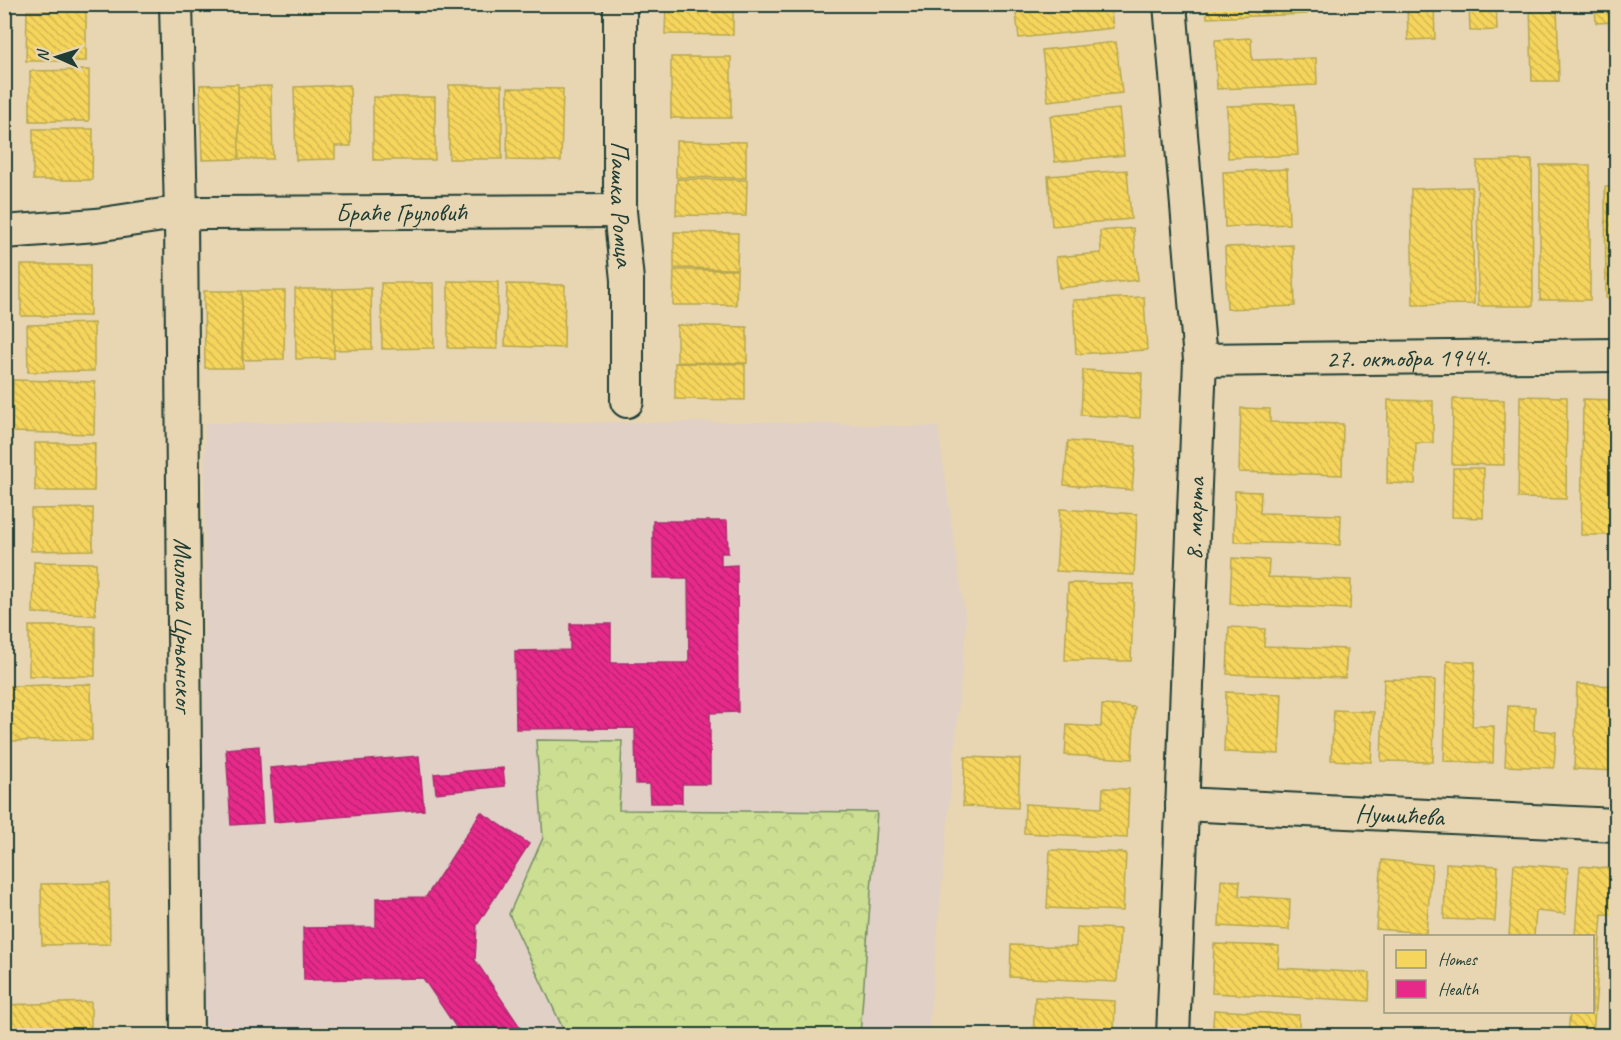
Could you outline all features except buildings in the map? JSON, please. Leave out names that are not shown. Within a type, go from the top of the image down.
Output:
[{"type":"street","name":"Милоша Црњанског","points":[[176,4],[181,214],[187,1035]]},
{"type":"street","name":"Пашка Ромца","points":[[620,4],[620,211],[627,280],[627,401]]},
{"type":"street","name":"8. марта","points":[[1170,4],[1200,360],[1173,1035]]},
{"type":"street","name":"Браће Груловић","points":[[181,214],[620,211]]},
{"type":"street","points":[[4,232],[96,225],[181,214]]},
{"type":"street","name":"27. октобра 1944.","points":[[1200,360],[1617,355]]},
{"type":"street","name":"Нушићева","points":[[1182,804],[1617,825]]},
{"type":"shaded area","points":[[759,422],[938,427],[966,624],[928,1035],[202,1036],[205,423]]},
{"type":"green space","points":[[536,740],[622,741],[619,810],[877,812],[860,1035],[566,1035],[509,914],[543,838]]}]
